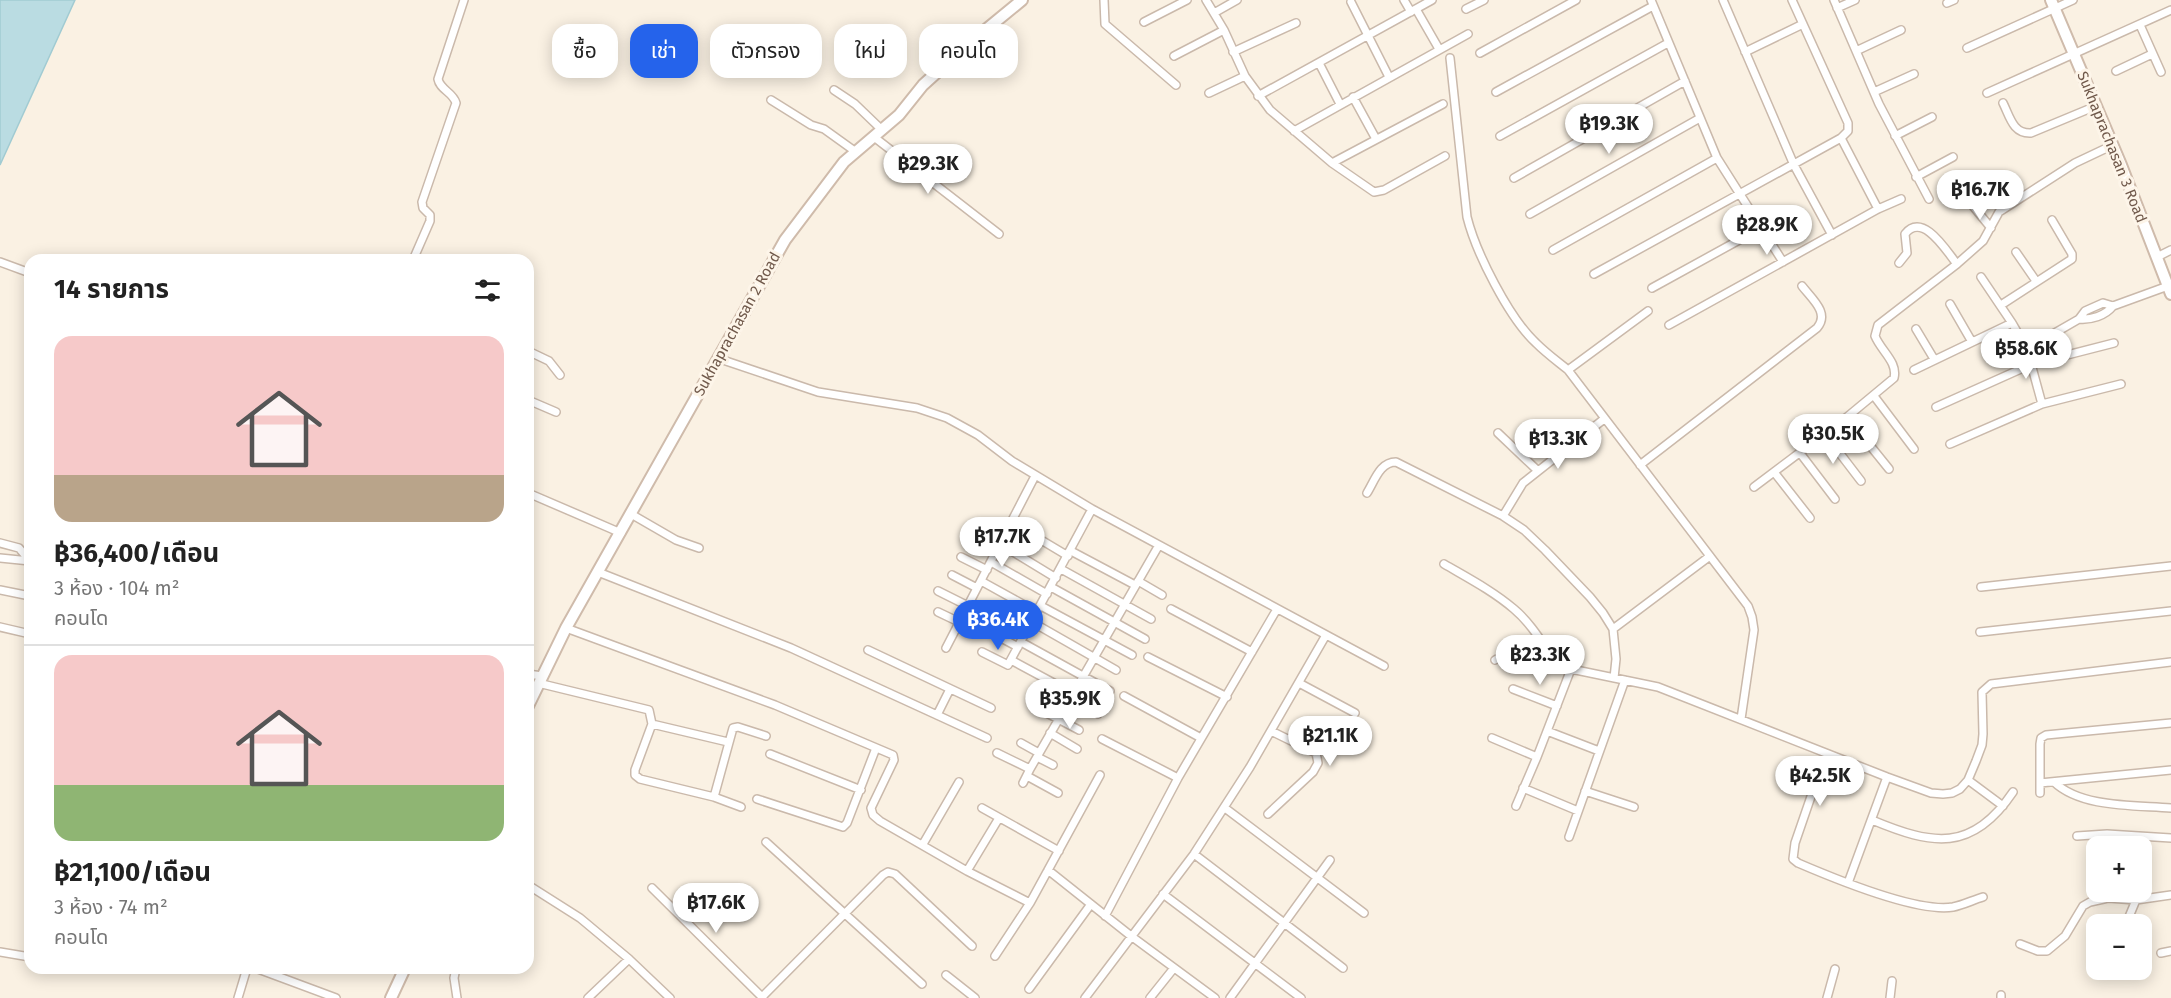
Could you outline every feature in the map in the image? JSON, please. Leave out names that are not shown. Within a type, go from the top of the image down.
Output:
[{"type":"street","points":[[416,254],[430,221],[430,215],[423,208],[422,202],[456,103],[454,98],[439,85],[438,79],[464,0]]},
{"type":"street","name":"Sukhaprachasan 2 Road","points":[[534,693],[566,628],[785,240],[844,162],[899,115],[923,85],[1022,0]]},
{"type":"street","points":[[1104,0],[1105,24],[1176,85]]},
{"type":"street","points":[[1144,22],[1186,0]]},
{"type":"street","points":[[1206,0],[1224,30],[1245,76],[1270,110],[1332,163],[1374,192],[1378,192],[1445,156]]},
{"type":"street","points":[[1214,13],[1237,0]]},
{"type":"street","points":[[1404,0],[1439,49]]},
{"type":"street","points":[[1258,96],[1432,0]]},
{"type":"street","points":[[1466,9],[1484,0]]},
{"type":"street","points":[[1480,53],[1576,0]]},
{"type":"street","points":[[1723,0],[1794,165],[1832,235]]},
{"type":"street","points":[[1594,274],[1794,165],[1848,132],[1848,123],[1792,0]]},
{"type":"street","points":[[1834,0],[1895,136],[1929,199]]},
{"type":"street","points":[[1837,8],[1855,0]]},
{"type":"street","points":[[1967,48],[2053,4],[2073,0]]},
{"type":"street","points":[[1351,2],[1389,78]]},
{"type":"street","points":[[1496,92],[1652,3],[1717,158],[1783,262]]},
{"type":"street","name":"Sukhaprachasan 3 Road","points":[[2053,4],[2170,290]]},
{"type":"street","points":[[1987,93],[2171,10]]},
{"type":"street","points":[[1233,52],[1296,23]]},
{"type":"street","points":[[1745,52],[1803,24]]},
{"type":"street","points":[[2140,25],[2161,72]]},
{"type":"street","points":[[1174,56],[1224,30]]},
{"type":"street","points":[[1856,51],[1901,30]]},
{"type":"street","points":[[1293,131],[1468,34]]},
{"type":"street","points":[[1500,136],[1668,43]]},
{"type":"street","points":[[2116,71],[2152,54]]},
{"type":"street","points":[[1450,58],[1467,217],[1471,233],[1507,307],[1534,342],[1568,370],[1748,606],[1754,630],[1741,719]]},
{"type":"street","points":[[1319,63],[1340,104]]},
{"type":"street","points":[[1874,92],[1914,74]]},
{"type":"street","points":[[1209,93],[1245,76]]},
{"type":"street","points":[[1514,178],[1685,81]]},
{"type":"street","points":[[834,90],[855,104],[878,134],[999,234]]},
{"type":"street","points":[[1353,97],[1376,139]]},
{"type":"street","points":[[771,100],[811,125],[824,129],[856,152]]},
{"type":"street","points":[[2003,103],[2016,129],[2026,133],[2096,106]]},
{"type":"street","points":[[1332,163],[1443,104]]},
{"type":"street","points":[[1895,136],[1932,117]]},
{"type":"street","points":[[1530,214],[1700,118]]},
{"type":"street","points":[[1841,138],[1878,209]]},
{"type":"street","points":[[1754,487],[1874,396],[1894,378],[1896,371],[1875,336],[1878,325],[1983,241],[1999,212],[2075,163],[2112,145]]},
{"type":"street","points":[[1916,177],[1953,157]]},
{"type":"street","points":[[1553,250],[1717,158]]},
{"type":"street","points":[[1964,195],[1990,228]]},
{"type":"street","points":[[1669,325],[1878,209],[1901,199]]},
{"type":"street","points":[[2001,305],[2073,257],[2052,220]]},
{"type":"street","points":[[1899,263],[1907,253],[1905,234],[1916,227],[1929,230],[1957,264]]},
{"type":"street","points":[[1652,288],[1761,228]]},
{"type":"street","points":[[2157,257],[2171,250]]},
{"type":"street","points":[[2016,252],[2036,281]]},
{"type":"street","points":[[0,262],[24,271]]},
{"type":"street","points":[[1981,277],[2027,349],[2042,404]]},
{"type":"street","points":[[1640,465],[1817,328],[1821,323],[1822,311],[1802,286]]},
{"type":"street","points":[[2027,349],[2079,319],[2088,320],[2108,312],[2113,306],[2170,290]]},
{"type":"street","points":[[1950,304],[1972,342]]},
{"type":"street","points":[[1568,370],[1648,311]]},
{"type":"street","points":[[1914,370],[2012,323]]},
{"type":"street","points":[[1916,329],[1934,359]]},
{"type":"street","points":[[1936,407],[2032,364],[2114,343]]},
{"type":"street","points":[[534,354],[549,362],[560,375]]},
{"type":"street","points":[[717,358],[818,392],[917,408],[946,418],[978,435],[1035,476],[1092,509],[1384,666]]},
{"type":"street","points":[[1950,444],[2042,404],[2121,384]]},
{"type":"street","points":[[1874,396],[1914,449]]},
{"type":"street","points":[[534,403],[556,412]]},
{"type":"street","points":[[1847,417],[1889,469]]},
{"type":"street","points":[[1503,516],[1523,483],[1604,419]]},
{"type":"street","points":[[1498,433],[1537,470]]},
{"type":"street","points":[[1824,434],[1861,481]]},
{"type":"street","points":[[1800,453],[1835,499]]},
{"type":"street","points":[[1367,493],[1384,465],[1396,462],[1503,516],[1524,530],[1576,581],[1603,613],[1612,629],[1616,659],[1614,678]]},
{"type":"street","points":[[1774,472],[1810,518]]},
{"type":"street","points":[[946,648],[1035,476]]},
{"type":"street","points":[[534,496],[621,533]]},
{"type":"street","points":[[982,652],[1008,665],[1092,509]]},
{"type":"street","points":[[631,514],[676,540],[699,548]]},
{"type":"street","points":[[1011,522],[1070,553],[1162,596]]},
{"type":"street","points":[[974,537],[1056,578]]},
{"type":"street","points":[[0,543],[19,548],[24,554]]},
{"type":"street","points":[[1027,776],[1159,545]]},
{"type":"street","points":[[1612,629],[1710,556]]},
{"type":"street","points":[[961,557],[987,570]]},
{"type":"street","points":[[0,558],[24,560]]},
{"type":"street","points":[[991,562],[1145,639]]},
{"type":"street","points":[[1444,564],[1479,584],[1515,610],[1527,622],[1557,665]]},
{"type":"street","points":[[1981,587],[2171,566]]},
{"type":"street","points":[[1060,569],[1151,619]]},
{"type":"street","points":[[598,572],[791,648],[987,738]]},
{"type":"street","points":[[952,575],[1039,609],[1132,655]]},
{"type":"street","points":[[0,590],[24,595]]},
{"type":"street","points":[[938,591],[968,606]]},
{"type":"street","points":[[1172,609],[1252,652]]},
{"type":"street","points":[[1104,916],[1178,778],[1277,609]]},
{"type":"street","points":[[1980,632],[2171,611]]},
{"type":"street","points":[[938,612],[959,622]]},
{"type":"street","points":[[1001,616],[1027,630]]},
{"type":"street","points":[[1032,622],[1116,670]]},
{"type":"street","points":[[0,627],[24,633]]},
{"type":"street","points":[[566,628],[775,705],[893,754],[894,760],[871,808],[873,815],[968,871],[1030,903]]},
{"type":"street","points":[[990,632],[1110,691]]},
{"type":"street","points":[[1085,998],[1194,854],[1225,808],[1326,636]]},
{"type":"street","points":[[868,650],[992,708]]},
{"type":"street","points":[[1495,660],[1511,654],[1658,687],[1887,777],[1932,793],[1943,794],[1960,789],[1968,780],[1982,745],[1982,692],[1990,684],[2171,663]]},
{"type":"street","points":[[1148,657],[1227,697]]},
{"type":"street","points":[[1011,660],[1073,696],[1098,714]]},
{"type":"street","points":[[1516,806],[1571,669]]},
{"type":"street","points":[[534,677],[649,710],[652,724],[634,770],[635,775],[741,807]]},
{"type":"street","points":[[1569,837],[1624,680]]},
{"type":"street","points":[[1299,683],[1355,713]]},
{"type":"street","points":[[937,715],[950,689]]},
{"type":"street","points":[[1513,690],[1557,706]]},
{"type":"street","points":[[1124,696],[1201,738]]},
{"type":"street","points":[[1041,710],[1079,730]]},
{"type":"street","points":[[2040,793],[2040,744],[2041,738],[2046,735],[2171,723]]},
{"type":"street","points":[[652,724],[728,742]]},
{"type":"street","points":[[714,797],[733,728],[738,727],[766,736]]},
{"type":"street","points":[[1268,814],[1314,772],[1318,763],[1316,753],[1271,731]]},
{"type":"street","points":[[1547,731],[1599,752]]},
{"type":"street","points":[[1050,733],[1077,749]]},
{"type":"street","points":[[1492,738],[1537,757]]},
{"type":"street","points":[[1102,739],[1178,778]]},
{"type":"street","points":[[1021,742],[1053,765]]},
{"type":"street","points":[[757,799],[843,827],[847,824],[876,748]]},
{"type":"street","points":[[997,753],[1027,776],[1058,793]]},
{"type":"street","points":[[1826,753],[1795,843],[1792,859],[1848,883],[1929,906],[1952,907],[1983,897]]},
{"type":"street","points":[[770,754],[861,790]]},
{"type":"street","points":[[2040,783],[2171,770]]},
{"type":"street","points":[[995,956],[1030,903],[1100,775]]},
{"type":"street","points":[[1848,883],[1887,777]]},
{"type":"street","points":[[1968,780],[2003,806]]},
{"type":"street","points":[[923,844],[959,782]]},
{"type":"street","points":[[2054,782],[2066,793],[2086,800],[2171,808]]},
{"type":"street","points":[[1523,788],[1578,811]]},
{"type":"street","points":[[1585,791],[1634,807]]},
{"type":"street","points":[[1872,820],[1907,835],[1921,838],[1946,839],[1966,836],[1978,829],[2003,806],[2013,792]]},
{"type":"street","points":[[982,808],[1059,851]]},
{"type":"street","points":[[1225,808],[1365,913]]},
{"type":"street","points":[[968,871],[999,818]]},
{"type":"street","points":[[2078,836],[2107,834],[2171,838]]},
{"type":"street","points":[[766,842],[922,984]]},
{"type":"street","points":[[1194,854],[1343,968]]},
{"type":"street","points":[[1230,998],[1330,860]]},
{"type":"street","points":[[1048,870],[1104,916],[1215,998]]},
{"type":"street","points":[[652,888],[762,998],[883,874],[888,872],[895,874],[972,946]]},
{"type":"street","points":[[534,889],[580,918],[629,959],[670,998]]},
{"type":"street","points":[[1163,894],[1301,998]]},
{"type":"street","points":[[2152,898],[2171,895]]},
{"type":"street","points":[[2020,944],[2038,951],[2047,951],[2065,936],[2083,906],[2090,902]]},
{"type":"street","points":[[1029,989],[1091,904]]},
{"type":"street","points":[[2161,953],[2171,951]]},
{"type":"street","points":[[0,952],[24,956]]},
{"type":"street","points":[[588,998],[629,959]]},
{"type":"street","points":[[1150,998],[1174,968]]},
{"type":"street","points":[[1827,998],[1835,969]]},
{"type":"street","points":[[238,998],[246,974]]},
{"type":"street","points":[[274,974],[336,998]]},
{"type":"street","points":[[391,998],[402,974]]},
{"type":"street","points":[[455,974],[457,998]]},
{"type":"street","points":[[946,975],[975,998]]},
{"type":"street","points":[[1890,998],[1892,981]]},
{"type":"water","points":[[0,0],[75,0],[0,165]]}]
